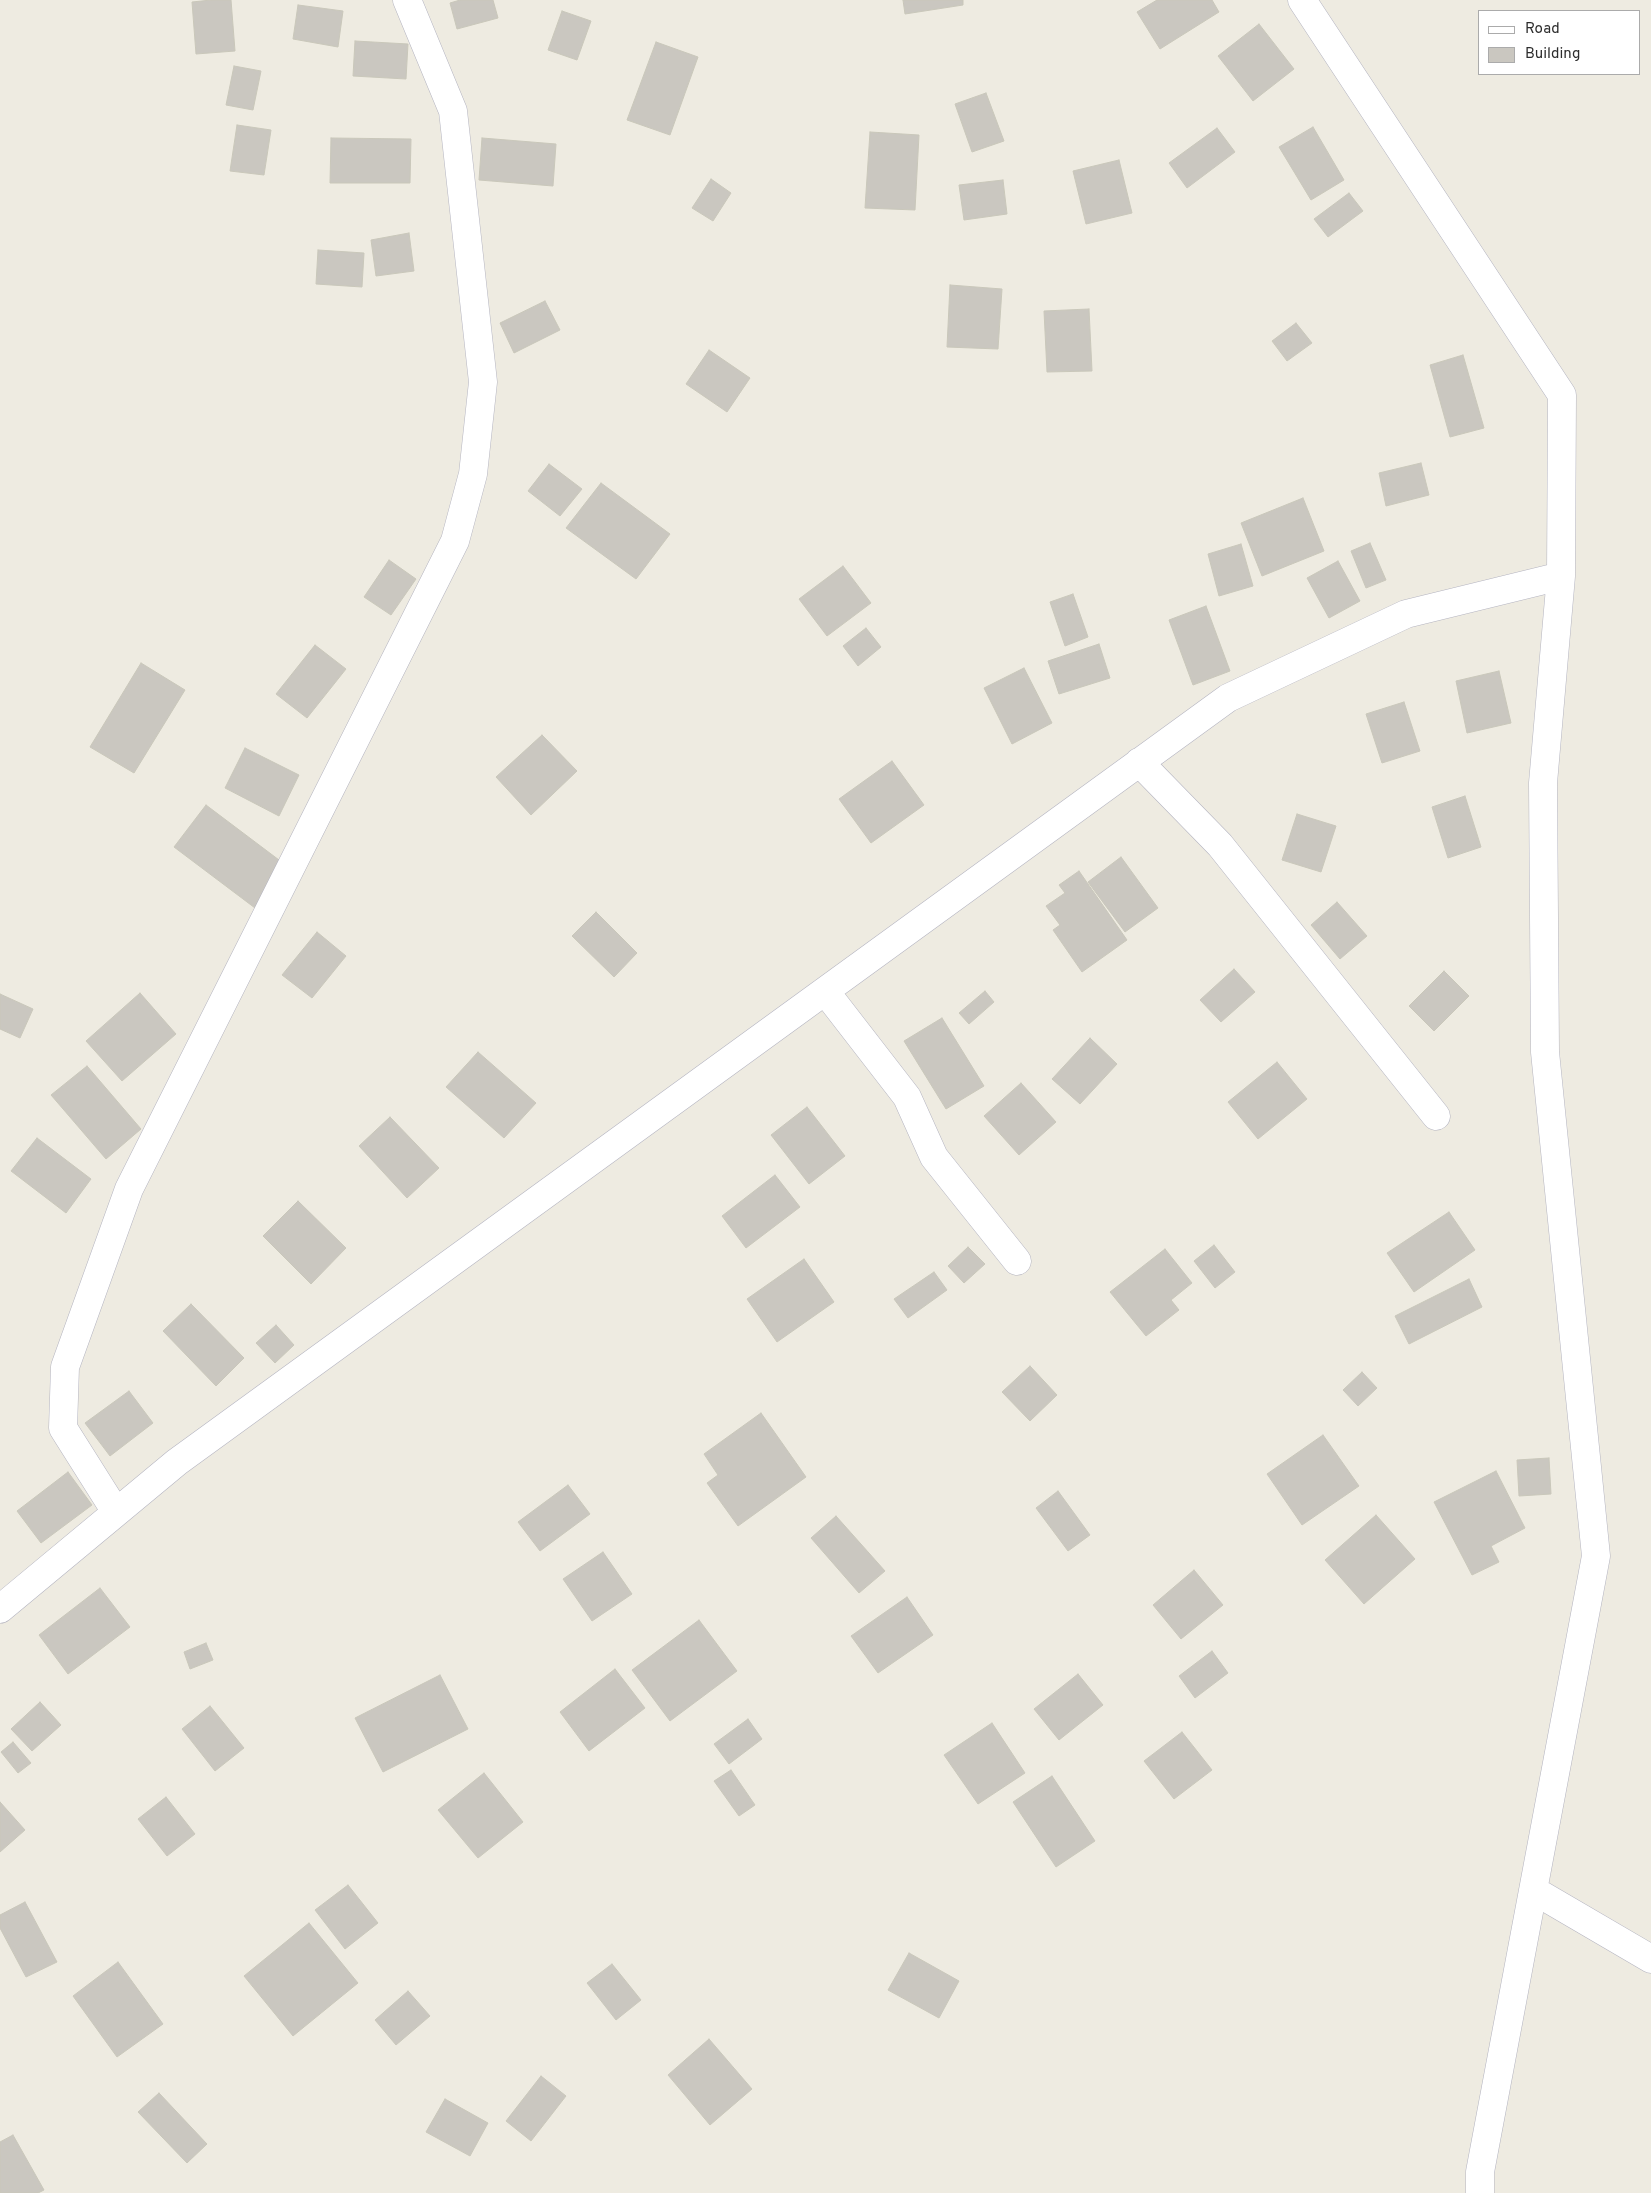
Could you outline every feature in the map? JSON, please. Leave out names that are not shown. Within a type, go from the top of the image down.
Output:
[{"type":"street","points":[[116,1512],[63,1428],[65,1367],[129,1189],[455,541],[473,474],[483,382],[453,111],[407,0]]},
{"type":"street","points":[[1302,0],[1562,395],[1561,576],[1543,783],[1546,1052],[1596,1556],[1480,2172],[1480,2193]]},
{"type":"street","points":[[0,1609],[177,1462],[1228,698],[1406,614],[1561,576]]},
{"type":"street","points":[[1139,762],[1220,845],[1436,1116]]},
{"type":"street","points":[[824,991],[907,1098],[934,1156],[1017,1261]]},
{"type":"street","points":[[1533,1890],[1651,1958]]},
{"type":"building","points":[[231,0],[235,51],[196,54],[192,2]]},
{"type":"building","points":[[460,0],[493,0],[498,18],[457,29],[450,3]]},
{"type":"building","points":[[903,0],[963,0],[963,5],[905,14]]},
{"type":"building","points":[[1157,0],[1212,0],[1219,12],[1160,49],[1137,12]]},
{"type":"building","points":[[298,5],[343,11],[338,47],[293,39]]},
{"type":"building","points":[[562,11],[591,21],[577,60],[548,50]]},
{"type":"building","points":[[1259,24],[1294,69],[1253,101],[1218,56]]},
{"type":"building","points":[[355,41],[408,44],[406,79],[353,76]]},
{"type":"building","points":[[656,42],[698,57],[670,135],[627,120]]},
{"type":"building","points":[[234,66],[261,71],[253,110],[226,105]]},
{"type":"building","points":[[986,93],[1004,141],[972,152],[955,104]]},
{"type":"building","points":[[237,125],[271,130],[264,175],[230,171]]},
{"type":"building","points":[[1313,127],[1344,180],[1311,200],[1279,147]]},
{"type":"building","points":[[1217,128],[1235,152],[1187,188],[1169,163]]},
{"type":"building","points":[[870,132],[919,135],[915,210],[865,208]]},
{"type":"building","points":[[331,138],[411,139],[410,183],[330,183]]},
{"type":"building","points":[[482,138],[556,144],[553,186],[479,180]]},
{"type":"building","points":[[1119,160],[1132,213],[1086,224],[1073,171]]},
{"type":"building","points":[[711,179],[731,193],[713,221],[692,208]]},
{"type":"building","points":[[1003,180],[1007,214],[964,220],[959,185]]},
{"type":"building","points":[[1349,193],[1363,211],[1328,237],[1314,219]]},
{"type":"building","points":[[409,233],[414,271],[376,276],[371,240]]},
{"type":"building","points":[[318,250],[364,253],[362,287],[316,284]]},
{"type":"building","points":[[950,285],[1002,289],[998,349],[947,347]]},
{"type":"building","points":[[545,301],[560,330],[514,353],[500,323]]},
{"type":"building","points":[[1089,309],[1092,371],[1047,372],[1044,311]]},
{"type":"building","points":[[1296,323],[1312,343],[1287,361],[1272,341]]},
{"type":"building","points":[[709,350],[750,378],[727,412],[686,384]]},
{"type":"building","points":[[1463,355],[1484,428],[1450,437],[1430,365]]},
{"type":"building","points":[[1421,463],[1429,495],[1386,506],[1379,473]]},
{"type":"building","points":[[549,464],[582,489],[560,516],[528,491]]},
{"type":"building","points":[[601,483],[670,534],[636,579],[566,528]]},
{"type":"building","points":[[1303,498],[1324,551],[1262,576],[1241,523]]},
{"type":"building","points":[[1370,543],[1386,580],[1366,588],[1351,551]]},
{"type":"building","points":[[1241,544],[1253,586],[1219,596],[1208,554]]},
{"type":"building","points":[[389,560],[416,579],[391,615],[364,597]]},
{"type":"building","points":[[1338,561],[1360,601],[1329,618],[1307,578]]},
{"type":"building","points":[[843,566],[871,603],[827,636],[799,599]]},
{"type":"building","points":[[1073,594],[1088,637],[1065,646],[1050,602]]},
{"type":"building","points":[[1206,606],[1230,671],[1193,685],[1169,620]]},
{"type":"building","points":[[866,628],[881,647],[858,666],[843,646]]},
{"type":"building","points":[[1099,644],[1110,678],[1059,694],[1048,661]]},
{"type":"building","points":[[315,645],[346,669],[307,718],[276,694]]},
{"type":"building","points":[[141,663],[185,690],[134,773],[90,747]]},
{"type":"building","points":[[1024,668],[1052,723],[1012,744],[984,688]]},
{"type":"building","points":[[1499,671],[1511,723],[1467,733],[1456,681]]},
{"type":"building","points":[[1404,702],[1420,751],[1382,763],[1366,714]]},
{"type":"building","points":[[542,735],[577,771],[531,815],[496,777]]},
{"type":"building","points":[[245,748],[299,775],[279,816],[225,788]]},
{"type":"building","points":[[892,761],[924,805],[871,843],[839,799]]},
{"type":"building","points":[[1465,796],[1481,847],[1448,858],[1432,807]]},
{"type":"building","points":[[206,805],[287,866],[255,908],[174,847]]},
{"type":"building","points":[[1297,814],[1336,826],[1321,872],[1282,860]]},
{"type":"building","points":[[1121,857],[1158,908],[1125,932],[1088,882]]},
{"type":"building","points":[[1079,871],[1127,940],[1082,972],[1053,930],[1060,925],[1046,906],[1065,893],[1059,885]]},
{"type":"building","points":[[1337,902],[1367,936],[1340,959],[1311,925]]},
{"type":"building","points":[[596,912],[637,953],[614,977],[572,936]]},
{"type":"building","points":[[317,932],[346,956],[312,998],[282,975]]},
{"type":"building","points":[[1234,969],[1255,992],[1221,1022],[1200,1000]]},
{"type":"building","points":[[1444,971],[1469,996],[1434,1031],[1409,1006]]},
{"type":"building","points":[[985,991],[994,1002],[969,1024],[959,1013]]},
{"type":"building","points":[[140,993],[176,1034],[122,1081],[86,1041]]},
{"type":"building","points":[[0,994],[33,1009],[20,1038],[0,1029]]},
{"type":"building","points":[[942,1018],[984,1086],[946,1109],[904,1041]]},
{"type":"building","points":[[1090,1038],[1117,1064],[1080,1104],[1052,1079]]},
{"type":"building","points":[[478,1052],[536,1103],[504,1138],[446,1087]]},
{"type":"building","points":[[1277,1062],[1307,1099],[1258,1139],[1228,1102]]},
{"type":"building","points":[[87,1066],[141,1129],[106,1159],[51,1095]]},
{"type":"building","points":[[1021,1083],[1056,1122],[1019,1155],[984,1116]]},
{"type":"building","points":[[807,1107],[845,1156],[809,1184],[771,1135]]},
{"type":"building","points":[[390,1117],[439,1168],[407,1198],[359,1146]]},
{"type":"building","points":[[37,1138],[91,1179],[66,1213],[11,1171]]},
{"type":"building","points":[[775,1175],[800,1207],[746,1248],[722,1216]]},
{"type":"building","points":[[298,1201],[346,1248],[311,1284],[263,1236]]},
{"type":"building","points":[[1449,1212],[1475,1250],[1414,1292],[1387,1253]]},
{"type":"building","points":[[1214,1245],[1235,1272],[1215,1288],[1194,1261]]},
{"type":"building","points":[[968,1247],[985,1264],[964,1283],[948,1266]]},
{"type":"building","points":[[1165,1249],[1192,1283],[1171,1300],[1179,1310],[1146,1336],[1110,1292]]},
{"type":"building","points":[[804,1259],[834,1302],[777,1342],[747,1299]]},
{"type":"building","points":[[934,1272],[947,1290],[908,1318],[894,1299]]},
{"type":"building","points":[[1469,1279],[1482,1307],[1409,1344],[1395,1316]]},
{"type":"building","points":[[191,1304],[244,1358],[216,1386],[163,1331]]},
{"type":"building","points":[[276,1325],[294,1345],[275,1363],[256,1343]]},
{"type":"building","points":[[1030,1366],[1057,1395],[1030,1421],[1002,1392]]},
{"type":"building","points":[[1362,1372],[1377,1388],[1358,1406],[1343,1390]]},
{"type":"building","points":[[129,1391],[153,1423],[110,1456],[85,1423]]},
{"type":"building","points":[[761,1413],[806,1477],[738,1526],[707,1483],[718,1475],[704,1454]]},
{"type":"building","points":[[1323,1435],[1359,1486],[1302,1525],[1267,1474]]},
{"type":"building","points":[[1549,1458],[1551,1494],[1519,1496],[1517,1460]]},
{"type":"building","points":[[1496,1471],[1525,1528],[1491,1546],[1499,1562],[1472,1575],[1434,1502]]},
{"type":"building","points":[[68,1472],[92,1505],[41,1543],[17,1511]]},
{"type":"building","points":[[568,1485],[590,1514],[540,1551],[518,1522]]},
{"type":"building","points":[[1058,1491],[1090,1535],[1068,1551],[1036,1508]]},
{"type":"building","points":[[1376,1515],[1415,1559],[1364,1604],[1325,1560]]},
{"type":"building","points":[[836,1516],[885,1571],[859,1593],[811,1538]]},
{"type":"building","points":[[603,1552],[632,1594],[592,1621],[563,1579]]},
{"type":"building","points":[[1194,1570],[1223,1605],[1181,1639],[1153,1605]]},
{"type":"building","points":[[100,1588],[130,1627],[68,1674],[39,1635]]},
{"type":"building","points":[[907,1597],[933,1635],[878,1673],[851,1636]]},
{"type":"building","points":[[699,1620],[737,1671],[670,1721],[632,1670]]},
{"type":"building","points":[[206,1643],[213,1660],[190,1669],[184,1652]]},
{"type":"building","points":[[1212,1651],[1228,1673],[1195,1698],[1179,1676]]},
{"type":"building","points":[[615,1669],[645,1708],[589,1751],[560,1712]]},
{"type":"building","points":[[1078,1674],[1103,1705],[1059,1740],[1034,1709]]},
{"type":"building","points":[[440,1675],[468,1729],[383,1772],[355,1718]]},
{"type":"building","points":[[40,1702],[61,1725],[32,1751],[11,1729]]},
{"type":"building","points":[[210,1706],[244,1748],[215,1771],[182,1729]]},
{"type":"building","points":[[748,1719],[762,1739],[729,1764],[714,1744]]},
{"type":"building","points":[[992,1723],[1025,1773],[978,1804],[944,1755]]},
{"type":"building","points":[[1182,1732],[1212,1770],[1174,1799],[1144,1761]]},
{"type":"building","points":[[13,1742],[31,1763],[18,1773],[1,1752]]},
{"type":"building","points":[[731,1770],[755,1805],[739,1816],[714,1781]]},
{"type":"building","points":[[484,1773],[523,1822],[478,1858],[438,1810]]},
{"type":"building","points":[[1052,1776],[1095,1841],[1056,1867],[1013,1802]]},
{"type":"building","points":[[166,1797],[195,1834],[167,1856],[138,1819]]},
{"type":"building","points":[[0,1802],[25,1830],[0,1852]]},
{"type":"building","points":[[348,1885],[378,1923],[345,1949],[315,1910]]},
{"type":"building","points":[[25,1902],[57,1962],[26,1977],[0,1928],[0,1915]]},
{"type":"building","points":[[309,1923],[358,1983],[293,2036],[244,1976]]},
{"type":"building","points":[[909,1953],[959,1981],[939,2018],[888,1990]]},
{"type":"building","points":[[118,1962],[163,2024],[117,2057],[73,1996]]},
{"type":"building","points":[[612,1964],[641,2000],[616,2020],[587,1983]]},
{"type":"building","points":[[408,1991],[430,2016],[396,2045],[375,2020]]},
{"type":"building","points":[[709,2039],[752,2089],[710,2125],[668,2075]]},
{"type":"building","points":[[541,2076],[566,2096],[531,2141],[506,2121]]},
{"type":"building","points":[[159,2093],[207,2144],[187,2163],[138,2112]]},
{"type":"building","points":[[445,2099],[488,2123],[470,2156],[426,2132]]},
{"type":"building","points":[[13,2135],[44,2190],[38,2193],[0,2193],[0,2142]]}]
